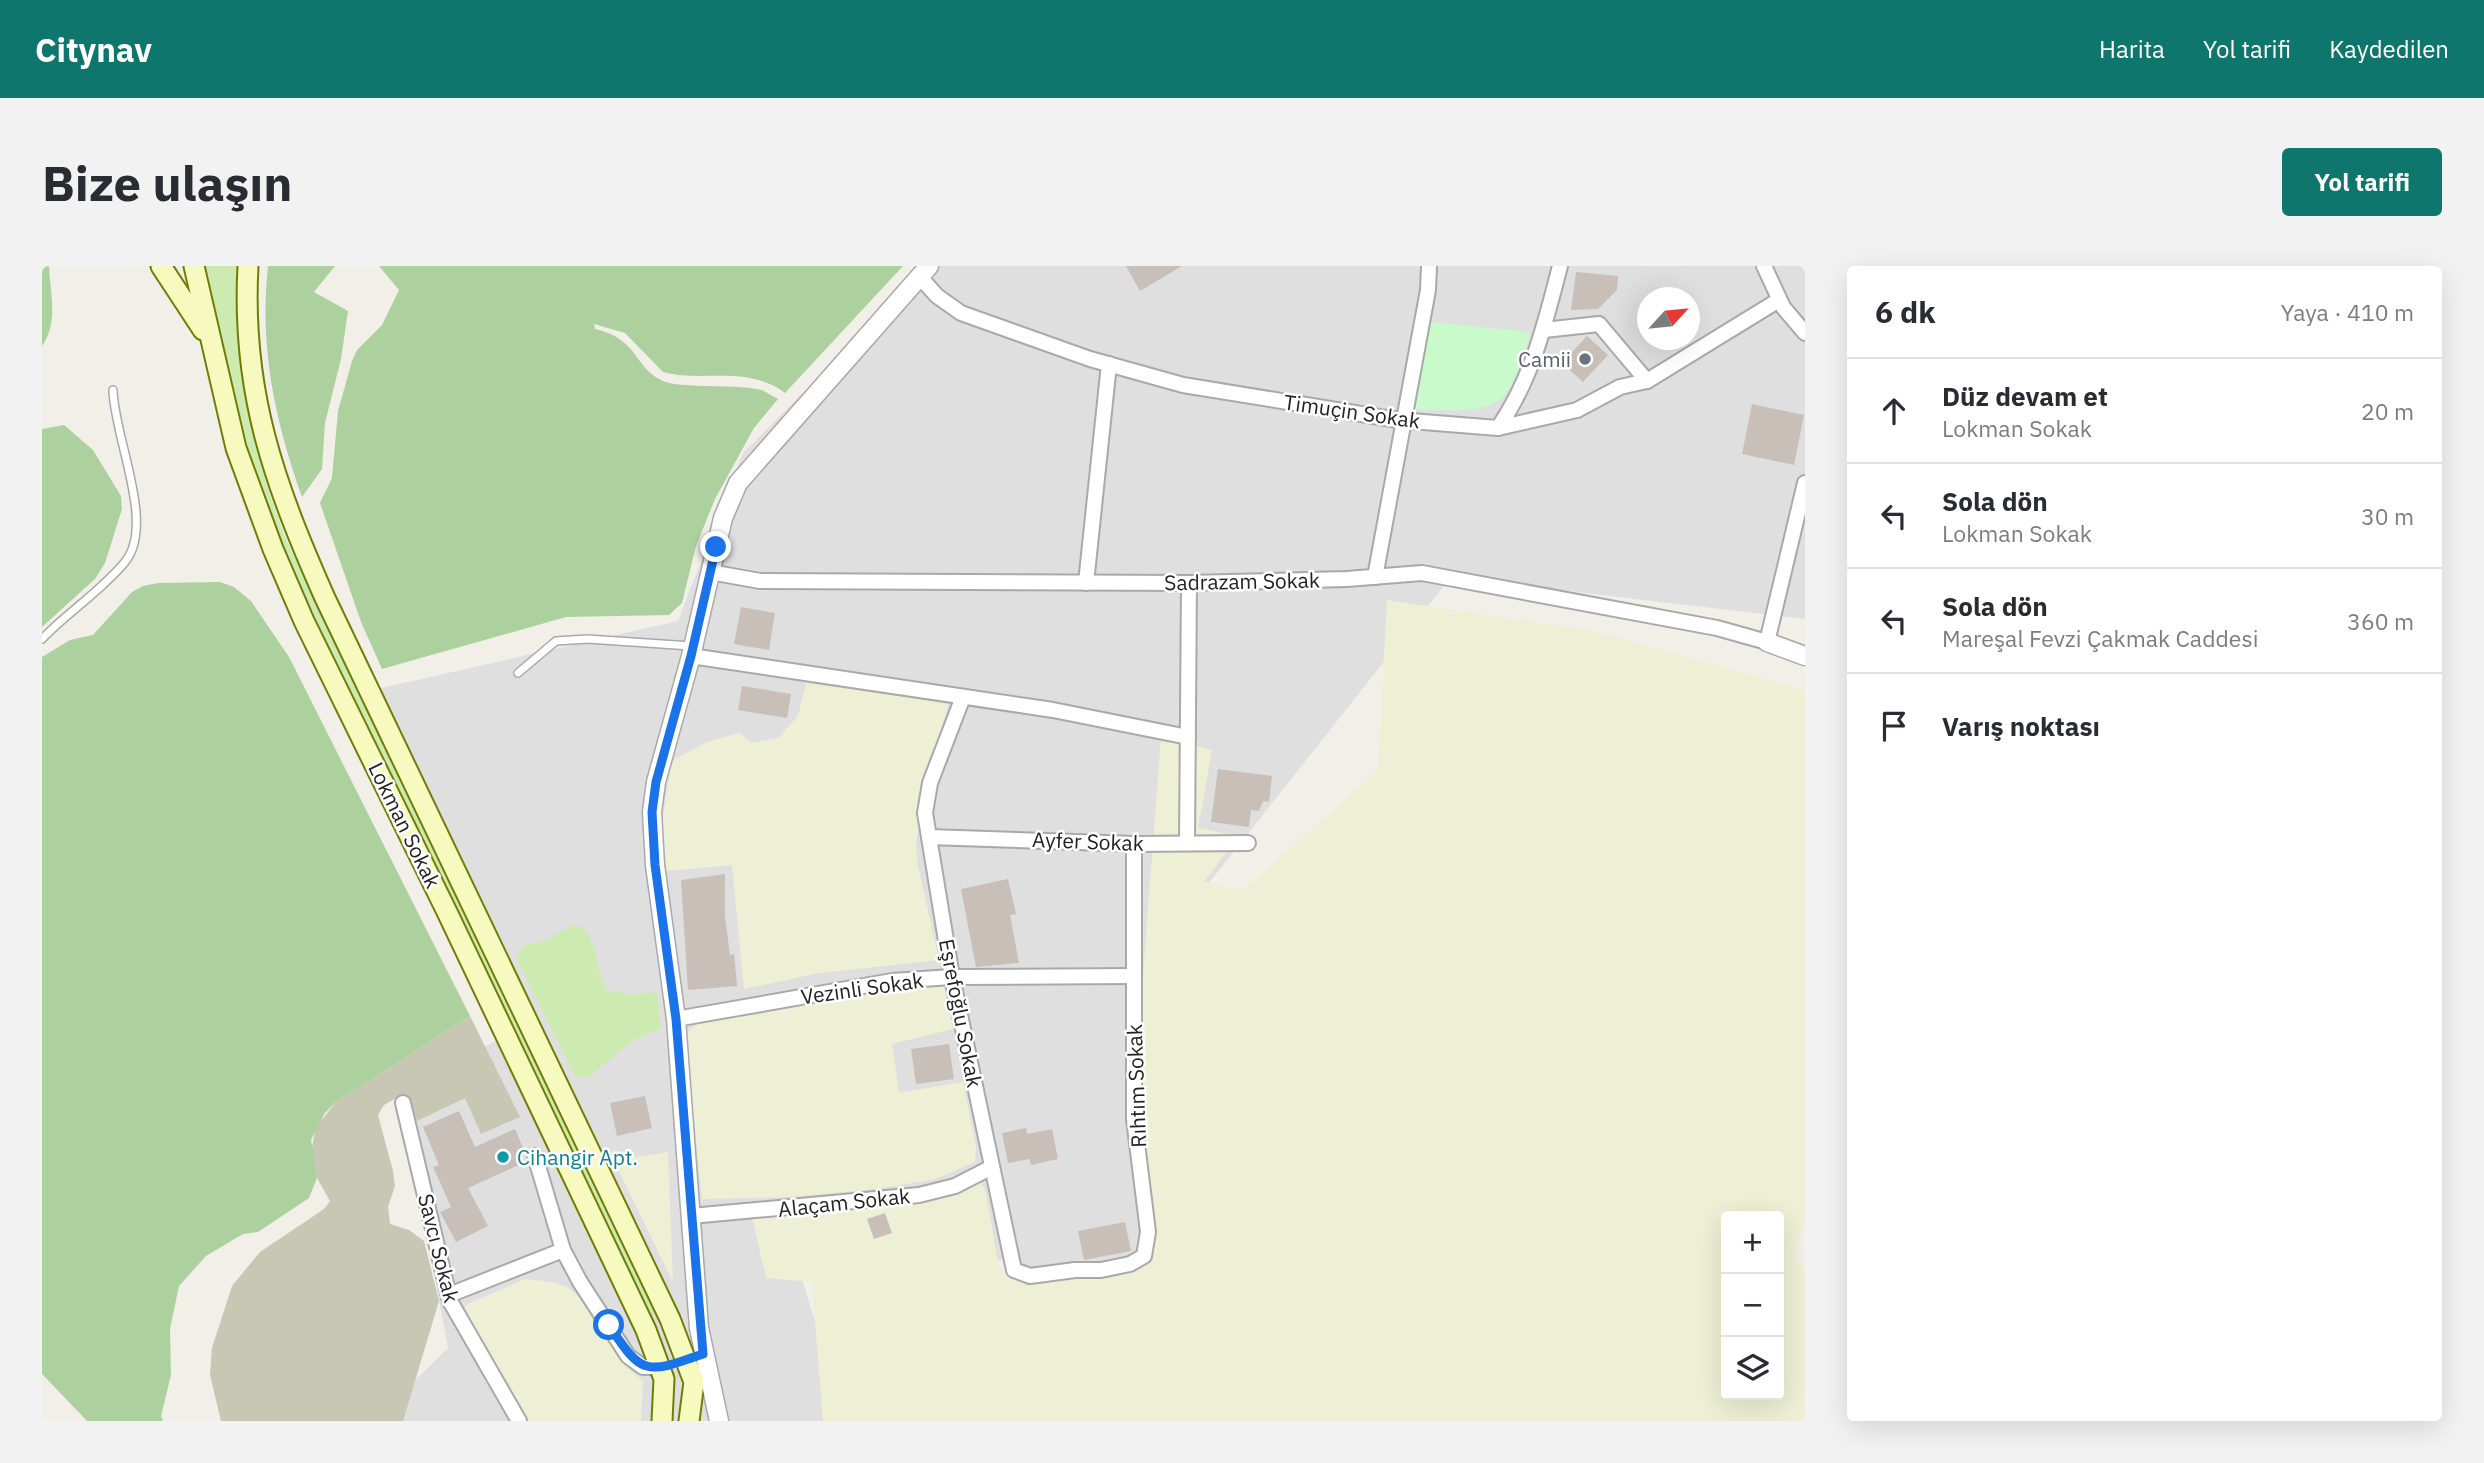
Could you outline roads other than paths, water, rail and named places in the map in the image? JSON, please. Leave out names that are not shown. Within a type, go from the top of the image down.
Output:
[{"type":"main road","points":[[161,266],[213,348]]},
{"type":"main road","name":"Lokman Sokak","points":[[194,266],[244,475],[304,621],[447,912],[646,1330],[661,1367],[665,1393],[662,1421]]},
{"type":"main road","name":"Lokman Sokak","points":[[248,266],[247,340],[256,408],[279,485],[306,556],[631,1234],[695,1357],[695,1393],[689,1421]]},
{"type":"street","points":[[1375,577],[1428,290],[1429,266]]},
{"type":"street","points":[[1498,428],[1515,404],[1544,330],[1560,266]]},
{"type":"street","points":[[1764,266],[1779,300],[1805,333]]},
{"type":"street","points":[[719,1421],[695,1357],[691,1216],[676,1019],[655,865],[652,812],[658,773],[692,651],[723,518],[738,483],[924,271]]},
{"type":"street","name":"Timuçin Sokak","points":[[924,271],[937,296],[961,313],[1109,364],[1183,385],[1405,421],[1498,428],[1577,410],[1620,387],[1647,382],[1779,300]]},
{"type":"street","points":[[1544,330],[1599,324],[1647,382]]},
{"type":"street","points":[[1086,583],[1109,364]]},
{"type":"street","points":[[1805,483],[1767,642],[1805,656]]},
{"type":"street","name":"Sadrazam Sokak","points":[[710,572],[761,582],[1086,583],[1189,583],[1422,573],[1446,575],[1738,632],[1767,642]]},
{"type":"street","points":[[1187,843],[1189,583]]},
{"type":"street","points":[[692,651],[1053,710],[1188,737]]},
{"type":"street","name":"Eşrefoğlu Sokak","points":[[963,697],[929,783],[925,813],[952,977],[1014,1270],[1030,1276],[1075,1270]]},
{"type":"street","name":"Ayfer Sokak","points":[[929,837],[1134,844],[1248,843]]},
{"type":"street","name":"Rıhtım Sokak","points":[[1075,1270],[1101,1270],[1130,1264],[1144,1256],[1148,1232],[1134,1119],[1134,844]]},
{"type":"street","name":"Vezinli Sokak","points":[[676,1019],[891,981],[952,977],[1133,976]]},
{"type":"street","name":"Savcı Sokak","points":[[402,1103],[449,1295],[468,1335],[503,1389],[519,1421]]},
{"type":"street","points":[[535,1156],[563,1250],[628,1356],[643,1367],[661,1367],[695,1357]]},
{"type":"street","name":"Alaçam Sokak","points":[[691,1216],[919,1195],[955,1186],[992,1167]]},
{"type":"street","points":[[449,1295],[563,1250]]},
{"type":"lane","points":[[42,639],[72,608],[120,568],[132,552],[138,535],[137,513],[116,425],[113,390]]},
{"type":"lane","points":[[518,673],[556,641],[588,639],[692,651]]},
{"type":"place","name":"Camii","points":[[1585,359]]},
{"type":"place","name":"Cihangir Apt.","points":[[503,1157]]}]
